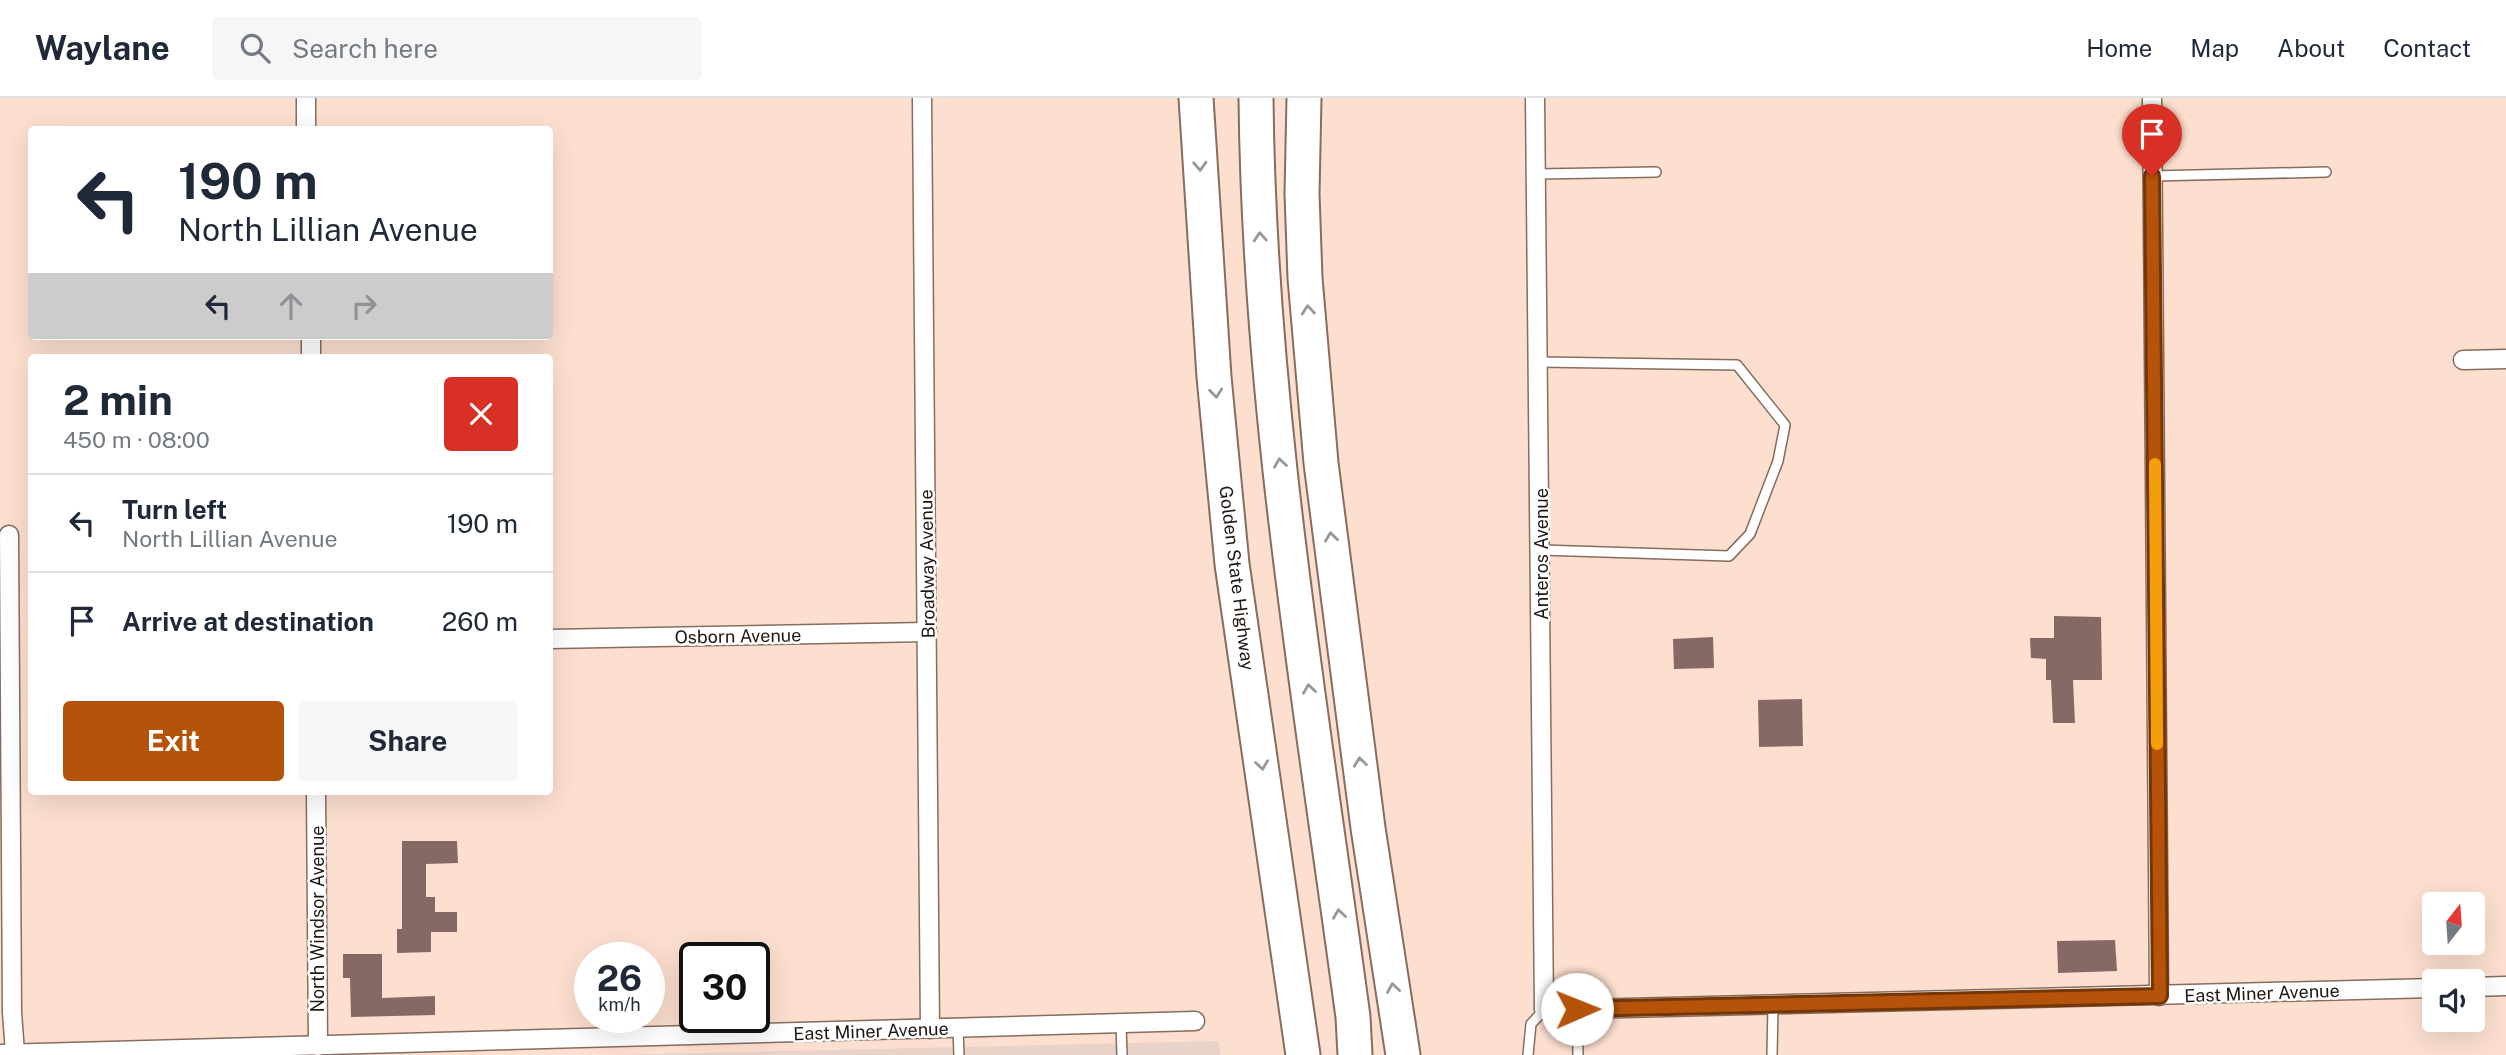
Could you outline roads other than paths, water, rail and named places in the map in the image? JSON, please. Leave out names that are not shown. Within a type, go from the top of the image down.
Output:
[{"type":"highway","name":"Golden State Highway","points":[[1196,98],[1214,377],[1232,564],[1303,1055]]},
{"type":"highway","points":[[1256,98],[1257,187],[1270,392],[1353,1017],[1355,1055]]},
{"type":"highway","points":[[1304,98],[1302,194],[1305,278],[1321,463],[1368,828],[1403,1055]]},
{"type":"highway","points":[[1292,1055],[1294,996]]},
{"type":"street","points":[[306,98],[306,126]]},
{"type":"street","name":"Broadway Avenue","points":[[922,98],[930,1029]]},
{"type":"street","name":"Anteros Avenue","points":[[1535,98],[1538,174],[1544,1010]]},
{"type":"street","points":[[2152,98],[2160,996]]},
{"type":"street","points":[[2463,360],[2506,359]]},
{"type":"street","points":[[8,1054],[11,999],[9,535]]},
{"type":"street","name":"Osborn Avenue","points":[[553,639],[927,632]]},
{"type":"street","name":"North Windsor Avenue","points":[[316,795],[318,1051]]},
{"type":"street","points":[[2485,987],[2506,986]]},
{"type":"street","name":"East Miner Avenue","points":[[1544,1010],[2422,988]]},
{"type":"street","name":"East Miner Avenue","points":[[8,1054],[318,1051],[1195,1021]]},
{"type":"lane","points":[[1538,174],[1656,172]]},
{"type":"lane","points":[[2152,176],[2326,172]]},
{"type":"lane","points":[[1539,362],[1737,365],[1784,425],[1778,460],[1750,534],[1729,556],[1541,550]]},
{"type":"lane","points":[[1772,1055],[1773,1006]]},
{"type":"lane","points":[[1577,1009],[1578,1055]]},
{"type":"lane","points":[[1528,1055],[1531,1024],[1544,1010]]},
{"type":"lane","points":[[1121,1024],[1122,1055]]},
{"type":"lane","points":[[958,1028],[959,1055]]}]
